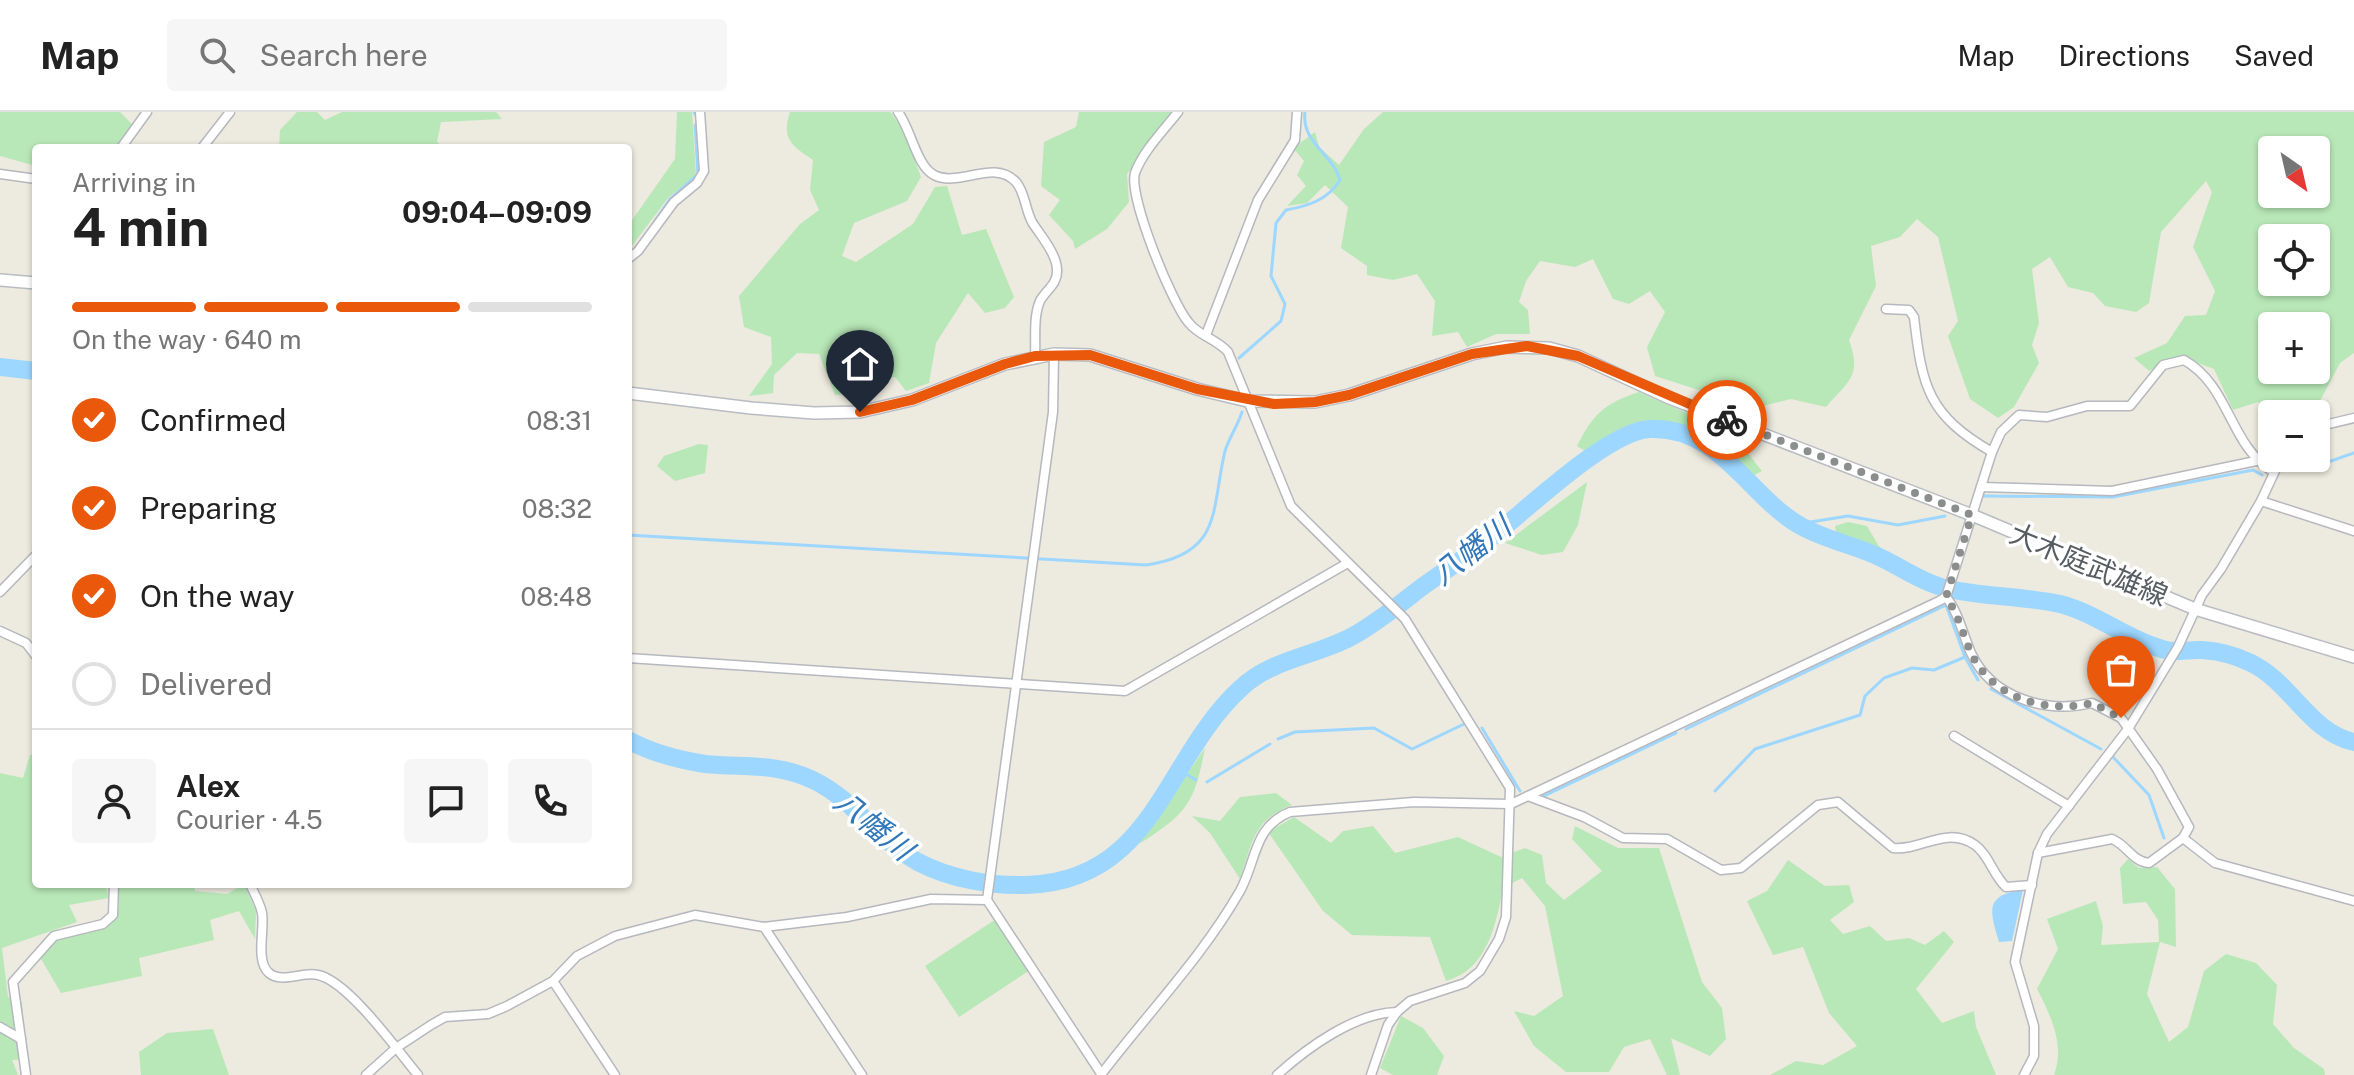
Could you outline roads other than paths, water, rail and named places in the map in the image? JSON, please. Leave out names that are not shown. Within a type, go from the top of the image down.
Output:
[{"type":"main road","points":[[0,280],[32,283]]},
{"type":"main road","name":"大木庭武雄線","points":[[632,393],[766,410],[860,412],[912,400],[1005,364],[1054,354],[1090,355],[1197,389],[1247,401],[1315,402],[1349,395],[1472,354],[1507,347],[1549,348],[1972,515],[2195,609],[2246,627],[2354,657]]},
{"type":"street","points":[[124,144],[147,112]]},
{"type":"street","points":[[205,144],[230,112]]},
{"type":"street","points":[[632,256],[674,202],[697,183],[704,171],[700,112]]},
{"type":"street","points":[[898,112],[909,125],[924,166],[934,175],[947,178],[993,172],[1008,175],[1018,183],[1030,218],[1057,262],[1058,273],[1037,312],[1035,356]]},
{"type":"street","points":[[1178,112],[1142,160],[1136,172],[1134,193],[1138,211],[1181,312],[1195,330],[1228,352],[1291,506],[1346,564],[1405,619],[1510,788],[1506,917],[1499,939],[1480,971],[1465,983],[1410,1001],[1397,1012],[1388,1025],[1371,1075]]},
{"type":"street","points":[[1206,335],[1258,200],[1295,140],[1297,112]]},
{"type":"street","points":[[0,174],[32,178]]},
{"type":"street","points":[[1886,309],[1909,310],[1914,317],[1920,368],[1937,409],[1956,431],[1992,452]]},
{"type":"street","points":[[1054,354],[1053,412],[987,897],[1102,1074],[1224,916],[1247,875],[1258,839],[1275,818],[1290,812],[1414,802],[1511,804],[1946,597]]},
{"type":"street","points":[[1981,487],[2112,491],[2256,461],[2238,427],[2219,401],[2212,380],[2184,360],[2163,365],[2130,406],[2087,406],[2047,417],[2019,415],[2001,432],[1992,452],[1946,597],[1987,680],[2034,705],[2072,708],[2092,703],[2121,718],[2157,769],[2189,827],[2183,838],[2149,863],[2136,859],[2122,843],[2112,839],[2038,853]]},
{"type":"street","points":[[2330,424],[2354,418]]},
{"type":"street","points":[[2024,1075],[2034,1056],[2034,1026],[2015,962],[2038,853],[2047,834],[2128,729],[2178,647],[2195,609],[2261,501],[2272,472]]},
{"type":"street","points":[[2261,501],[2354,531]]},
{"type":"street","points":[[0,592],[32,559]]},
{"type":"street","points":[[632,658],[1125,691],[1346,564]]},
{"type":"street","points":[[0,631],[26,643],[32,651]]},
{"type":"street","points":[[1954,736],[2069,806]]},
{"type":"street","points":[[1528,796],[1584,817],[1623,838],[1677,842],[1721,870],[1731,871],[1741,868],[1818,805],[1838,802],[1893,848],[1904,850],[1934,838],[1964,839],[1976,846],[2006,887],[2032,885]]},
{"type":"street","points":[[2183,838],[2215,863],[2354,901]]},
{"type":"street","points":[[26,1075],[13,982],[54,936],[103,924],[113,915],[114,888]]},
{"type":"street","points":[[252,888],[262,911],[264,965],[269,973],[278,977],[317,974],[329,980],[378,1024],[418,1075]]},
{"type":"street","points":[[366,1075],[396,1048],[445,1017],[488,1014],[553,981],[591,946],[615,936],[695,915],[764,927],[820,921],[931,899],[987,897]]},
{"type":"street","points":[[764,927],[862,1075]]},
{"type":"street","points":[[553,981],[615,1075]]},
{"type":"street","points":[[1277,1075],[1349,1025],[1378,1012],[1397,1012]]},
{"type":"street","points":[[0,1027],[21,1039]]},
{"type":"water","points":[[2023,890],[2012,941],[1999,942],[1993,921],[1993,906],[2002,896]]},
{"type":"waterway","points":[[1239,358],[1281,321],[1285,304],[1271,276],[1276,223],[1286,210],[1317,201],[1330,193],[1340,180],[1337,171],[1308,132],[1305,112]]},
{"type":"waterway","points":[[644,237],[670,199],[698,174],[695,125]]},
{"type":"waterway","name":"八幡川","points":[[0,367],[32,371]]},
{"type":"waterway","points":[[632,535],[1146,565],[1189,551],[1201,540],[1214,510],[1225,451],[1242,412]]},
{"type":"waterway","name":"八幡川","points":[[632,742],[656,752],[705,764],[774,768],[801,775],[829,789],[904,853],[943,873],[985,883],[1013,885],[1070,878],[1104,862],[1131,839],[1215,716],[1253,678],[1368,627],[1476,549],[1588,459],[1632,433],[1650,429],[1674,431],[1695,439],[1714,450],[1799,525],[1875,555],[1930,583],[1963,592],[2060,604],[2162,649],[2208,651],[2246,660],[2278,682],[2325,729],[2354,742]]},
{"type":"waterway","points":[[2330,461],[2354,453]]},
{"type":"waterway","points":[[1984,496],[2113,497],[2253,470],[2262,475]]},
{"type":"waterway","points":[[1798,524],[1848,516],[1898,525],[1945,516]]},
{"type":"waterway","points":[[1686,729],[1946,605],[1965,657],[1978,680]]},
{"type":"waterway","points":[[1715,791],[1755,749],[1860,715],[1865,696],[1884,678],[1912,668],[1934,670],[1965,657]]},
{"type":"waterway","points":[[1991,689],[2101,749]]},
{"type":"waterway","points":[[1278,739],[1295,732],[1374,728],[1412,749],[1464,724]]},
{"type":"waterway","points":[[1482,728],[1520,791]]},
{"type":"waterway","points":[[1544,796],[1676,733]]},
{"type":"waterway","points":[[1207,782],[1270,744]]},
{"type":"waterway","points":[[2113,757],[2149,795],[2164,838]]},
{"type":"waterway","points":[[1181,771],[1196,780]]}]
